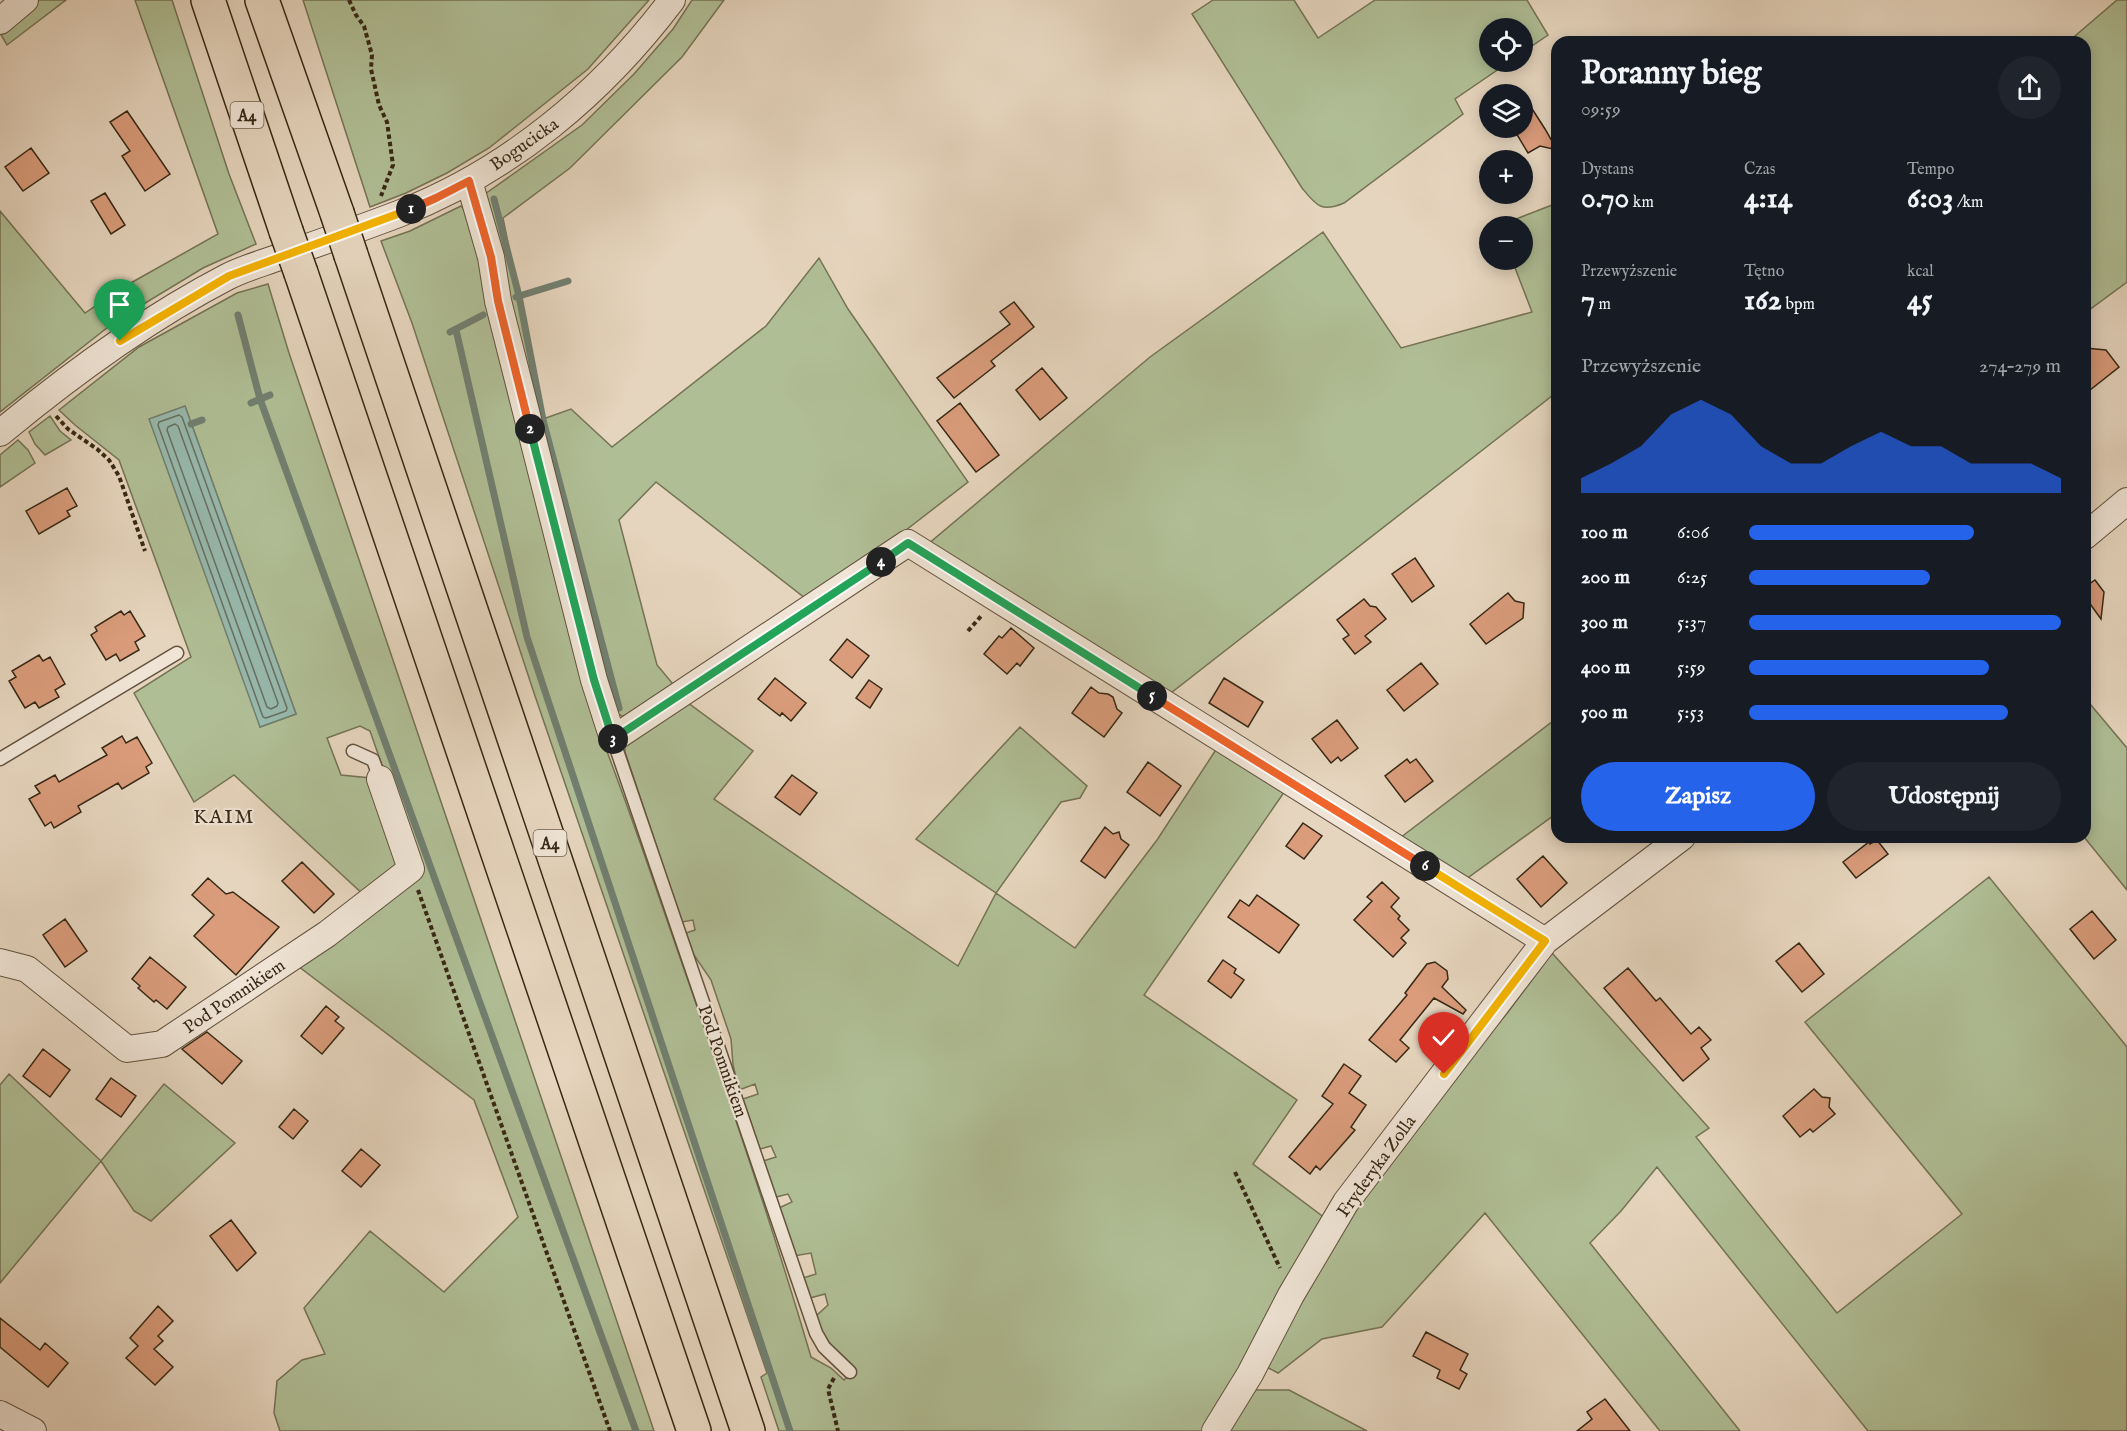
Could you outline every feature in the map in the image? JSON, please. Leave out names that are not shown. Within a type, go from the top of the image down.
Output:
[{"type":"highway","name":"A4","points":[[208,0],[694,1431]]},
{"type":"highway","name":"A4","points":[[262,0],[337,213],[451,558],[578,925],[748,1431]]},
{"type":"street","points":[[0,21],[25,0]]},
{"type":"street","name":"Bogucicka","points":[[0,433],[120,341],[229,276],[436,198],[519,151],[594,88],[627,54],[672,0]]},
{"type":"street","name":"Pod Pomnikiem","points":[[469,181],[491,257],[498,301],[591,669],[614,739]]},
{"type":"street","points":[[2091,531],[2127,501]]},
{"type":"street","points":[[614,739],[908,543],[1545,941]]},
{"type":"street","points":[[380,779],[411,869]]},
{"type":"street","name":"Fryderyka Zolla","points":[[1215,1431],[1250,1374],[1291,1295],[1346,1202],[1545,941],[1674,843]]},
{"type":"street","name":"Pod Pomnikiem","points":[[0,962],[27,969],[127,1049],[162,1044],[327,934],[411,869]]},
{"type":"street","points":[[0,1414],[33,1431]]},
{"type":"lane","points":[[0,759],[177,653]]},
{"type":"lane","name":"Pod Pomnikiem","points":[[614,739],[813,1327],[824,1347],[845,1368]]},
{"type":"lane","points":[[353,751],[372,760],[380,779]]},
{"type":"path","points":[[349,0],[364,26],[372,55],[371,69],[379,105],[387,122],[393,165],[380,199]]},
{"type":"path","points":[[41,400],[68,429],[109,460],[119,476],[145,551]]},
{"type":"path","points":[[411,869],[610,1431]]},
{"type":"path","points":[[1235,1172],[1282,1273],[1290,1282],[1291,1295]]},
{"type":"path","points":[[838,1431],[828,1389],[845,1368]]},
{"type":"green space","points":[[39,0],[66,0],[7,45],[0,33]]},
{"type":"green space","points":[[135,0],[172,0],[229,174],[256,244],[203,268],[117,320],[0,412],[0,211],[85,313],[120,289],[218,234]]},
{"type":"green space","points":[[303,0],[649,0],[588,69],[489,148],[447,173],[370,207]]},
{"type":"green space","points":[[692,0],[724,0],[682,57],[570,168],[503,218],[543,419],[571,409],[612,447],[766,326],[819,258],[848,309],[968,482],[879,551],[805,598],[656,482],[619,520],[657,665],[678,690],[627,718],[611,711],[600,679],[485,194],[582,125],[634,74],[673,29]]},
{"type":"green space","points":[[1213,0],[1294,0],[1318,38],[1375,0],[1527,0],[1548,35],[1533,45],[1533,18],[1479,18],[1479,72],[1494,72],[1455,99],[1463,114],[1344,203],[1324,207],[1315,203],[1302,188],[1192,14]]},
{"type":"green space","points":[[2117,0],[2127,0],[2127,282],[2091,309],[2091,36],[2075,36]]},
{"type":"green space","points":[[1551,205],[1551,397],[1167,696],[927,545],[1150,357],[1323,232],[1401,348],[1532,312],[1516,270],[1533,270],[1533,216],[1524,216]]},
{"type":"green space","points":[[461,206],[467,212],[592,713],[628,809],[717,1066],[766,1211],[811,1357],[831,1368],[844,1380],[855,1369],[831,1345],[816,1316],[828,1305],[825,1294],[810,1298],[803,1278],[816,1274],[811,1253],[794,1256],[779,1208],[792,1202],[788,1194],[776,1197],[763,1161],[776,1157],[771,1146],[760,1149],[743,1099],[758,1094],[755,1084],[739,1090],[733,1065],[731,1039],[711,980],[694,955],[686,933],[695,930],[693,920],[682,922],[625,752],[625,746],[684,700],[753,751],[714,799],[958,966],[996,893],[1075,948],[1157,840],[1219,745],[1287,788],[1144,995],[1297,1100],[1253,1164],[1325,1218],[1421,1118],[1508,1012],[1552,953],[1709,1128],[1696,1137],[1837,1313],[1962,1214],[1805,1022],[1989,877],[2127,1047],[2127,1431],[1868,1431],[1657,1167],[1621,1211],[1590,1243],[1740,1431],[1660,1431],[1485,1213],[1382,1327],[1322,1339],[1278,1373],[1263,1365],[1205,1431],[779,1431],[761,1377],[767,1373],[534,693],[412,323],[381,241],[410,231]]},
{"type":"green space","points":[[268,284],[289,353],[654,1431],[280,1431],[274,1413],[277,1381],[302,1360],[325,1354],[304,1308],[370,1231],[444,1292],[518,1217],[474,1100],[294,963],[420,874],[370,731],[360,726],[327,738],[341,775],[371,778],[404,870],[365,896],[234,775],[194,802],[134,693],[191,657],[119,460],[59,410],[139,347],[237,293]],"holes":[[[185,406],[296,714],[260,727]]]},
{"type":"green space","points":[[50,416],[60,431],[71,440],[45,455],[35,444],[29,432]]},
{"type":"green space","points":[[18,440],[28,450],[35,463],[0,487],[0,455]]},
{"type":"green space","points":[[2091,705],[2127,748],[2127,890],[2089,843],[2091,843]]},
{"type":"green space","points":[[1551,723],[1551,817],[1462,882],[1400,838]]},
{"type":"green space","points":[[1020,727],[1087,786],[1080,798],[1061,802],[996,893],[916,839]]},
{"type":"green space","points":[[9,1074],[101,1161],[0,1283],[0,1085]]},
{"type":"green space","points":[[164,1084],[235,1143],[151,1221],[134,1211],[101,1161]]},
{"type":"green space","points":[[1255,1390],[1289,1390],[1367,1431],[1229,1431]]},
{"type":"water","points":[[185,406],[296,714],[260,727],[149,419]]},
{"type":"building","points":[[1533,110],[1551,140],[1551,149],[1540,146],[1533,150],[1526,150],[1519,138],[1533,138]]},
{"type":"building","points":[[127,111],[170,174],[145,191],[122,156],[130,151],[110,122]]},
{"type":"building","points":[[31,148],[49,173],[23,191],[5,167]]},
{"type":"building","points":[[105,193],[125,225],[111,234],[91,201]]},
{"type":"building","points":[[1014,302],[1034,327],[991,361],[995,366],[954,398],[937,378],[1010,324],[1000,312]]},
{"type":"building","points":[[2091,349],[2106,350],[2119,367],[2091,389]]},
{"type":"building","points":[[1042,368],[1067,398],[1040,420],[1016,390]]},
{"type":"building","points":[[960,403],[999,455],[976,472],[937,421]]},
{"type":"building","points":[[67,488],[77,506],[67,511],[70,516],[39,534],[26,511]]},
{"type":"building","points":[[1415,558],[1434,586],[1412,602],[1392,574]]},
{"type":"building","points":[[2095,580],[2104,592],[2101,619],[2091,605],[2091,583]]},
{"type":"building","points":[[1508,593],[1515,601],[1524,603],[1523,618],[1486,644],[1470,624]]},
{"type":"building","points":[[1364,599],[1370,606],[1376,607],[1386,619],[1365,636],[1371,642],[1355,654],[1343,639],[1349,635],[1337,620]]},
{"type":"building","points":[[121,611],[124,615],[130,611],[145,636],[135,642],[139,650],[120,661],[116,654],[106,660],[91,635],[97,631],[95,627]]},
{"type":"building","points":[[1011,628],[1034,648],[1020,666],[1017,663],[1007,674],[984,654],[999,636],[1002,638]]},
{"type":"building","points":[[847,639],[869,656],[852,678],[830,660]]},
{"type":"building","points":[[39,655],[43,661],[50,657],[65,684],[55,690],[59,697],[39,708],[35,702],[25,708],[9,681],[16,677],[12,671]]},
{"type":"building","points":[[1421,663],[1438,684],[1404,711],[1387,690]]},
{"type":"building","points":[[775,678],[806,703],[791,721],[782,713],[780,716],[758,699]]},
{"type":"building","points":[[1224,678],[1263,702],[1248,727],[1209,703]]},
{"type":"building","points":[[869,680],[882,689],[870,708],[856,698]]},
{"type":"building","points":[[1091,687],[1099,693],[1113,697],[1117,709],[1122,713],[1104,737],[1072,713]]},
{"type":"building","points":[[1337,720],[1358,748],[1341,761],[1338,757],[1331,763],[1312,739]]},
{"type":"building","points":[[122,736],[126,743],[137,737],[152,763],[146,767],[149,773],[122,789],[118,783],[78,806],[81,812],[54,828],[51,822],[45,826],[29,799],[40,793],[35,786],[55,775],[59,782],[107,755],[102,748]]},
{"type":"building","points":[[1407,759],[1410,763],[1416,759],[1433,781],[1405,802],[1385,776]]},
{"type":"building","points":[[1148,762],[1181,786],[1160,816],[1127,792]]},
{"type":"building","points":[[792,775],[817,793],[800,815],[775,797]]},
{"type":"building","points":[[1303,823],[1322,836],[1304,859],[1286,846]]},
{"type":"building","points":[[1105,827],[1113,834],[1119,832],[1121,839],[1129,845],[1105,878],[1081,861]]},
{"type":"building","points":[[1868,843],[1879,843],[1888,854],[1856,878],[1843,862]]},
{"type":"building","points":[[1543,856],[1567,883],[1541,907],[1517,879]]},
{"type":"building","points":[[302,862],[334,894],[314,913],[282,881]]},
{"type":"building","points":[[208,878],[226,894],[233,892],[279,927],[236,975],[194,936],[214,915],[192,895]]},
{"type":"building","points":[[1382,882],[1399,898],[1391,907],[1400,916],[1398,919],[1409,930],[1401,938],[1406,943],[1393,957],[1354,920],[1372,901],[1367,897]]},
{"type":"building","points":[[1257,895],[1299,925],[1279,953],[1228,917],[1240,900],[1249,906]]},
{"type":"building","points":[[2092,911],[2116,940],[2094,959],[2070,929]]},
{"type":"building","points":[[65,919],[87,951],[65,967],[43,935]]},
{"type":"building","points":[[1799,943],[1824,974],[1802,992],[1776,961]]},
{"type":"building","points":[[150,957],[186,987],[167,1009],[156,1000],[154,1002],[138,988],[140,986],[132,979]]},
{"type":"building","points":[[1223,960],[1236,969],[1234,973],[1244,980],[1231,998],[1208,981]]},
{"type":"building","points":[[1435,962],[1447,971],[1448,979],[1442,987],[1466,1010],[1463,1014],[1434,998],[1400,1040],[1409,1048],[1396,1062],[1369,1040],[1407,995],[1405,993],[1427,964]]},
{"type":"building","points":[[1628,968],[1656,1001],[1660,998],[1691,1034],[1699,1027],[1711,1040],[1701,1048],[1709,1059],[1683,1081],[1604,988]]},
{"type":"building","points":[[326,1006],[339,1017],[335,1021],[344,1028],[322,1054],[301,1036]]},
{"type":"building","points":[[207,1032],[242,1061],[222,1084],[182,1049]]},
{"type":"building","points":[[43,1049],[70,1070],[50,1097],[23,1076]]},
{"type":"building","points":[[1344,1064],[1361,1076],[1349,1093],[1366,1105],[1351,1127],[1355,1130],[1320,1170],[1316,1166],[1310,1174],[1289,1157],[1333,1104],[1322,1096]]},
{"type":"building","points":[[111,1078],[136,1096],[121,1117],[96,1099]]},
{"type":"building","points":[[1814,1089],[1822,1097],[1830,1098],[1829,1107],[1835,1114],[1813,1132],[1810,1129],[1800,1137],[1783,1116]]},
{"type":"building","points":[[294,1109],[308,1121],[293,1139],[279,1127]]},
{"type":"building","points":[[361,1149],[380,1165],[361,1187],[342,1171]]},
{"type":"building","points":[[231,1220],[256,1253],[237,1271],[210,1236]]},
{"type":"building","points":[[158,1306],[173,1321],[158,1336],[163,1341],[154,1349],[173,1367],[155,1385],[126,1358],[138,1346],[130,1338]]},
{"type":"building","points":[[0,1318],[40,1350],[45,1343],[68,1363],[48,1387],[0,1347]]},
{"type":"building","points":[[1426,1332],[1468,1354],[1460,1370],[1467,1374],[1459,1389],[1437,1378],[1440,1370],[1413,1356]]},
{"type":"building","points":[[1605,1399],[1630,1431],[1577,1431],[1592,1419],[1587,1412]]},
{"type":"waterway","points":[[494,199],[519,296],[543,420],[619,708]]},
{"type":"waterway","points":[[516,297],[568,281]]},
{"type":"waterway","points":[[238,315],[260,399],[636,1431]]},
{"type":"waterway","points":[[450,332],[483,315]]},
{"type":"waterway","points":[[456,330],[527,637],[790,1431]]},
{"type":"waterway","points":[[251,403],[270,395]]},
{"type":"waterway","points":[[191,424],[202,420]]},
{"type":"district","name":"KAIM","points":[[224,816]]},
{"type":"route","points":[[120,341],[229,276],[401,213],[469,181],[491,257],[498,301],[594,680],[614,739],[908,543],[1545,941],[1444,1074]]}]
